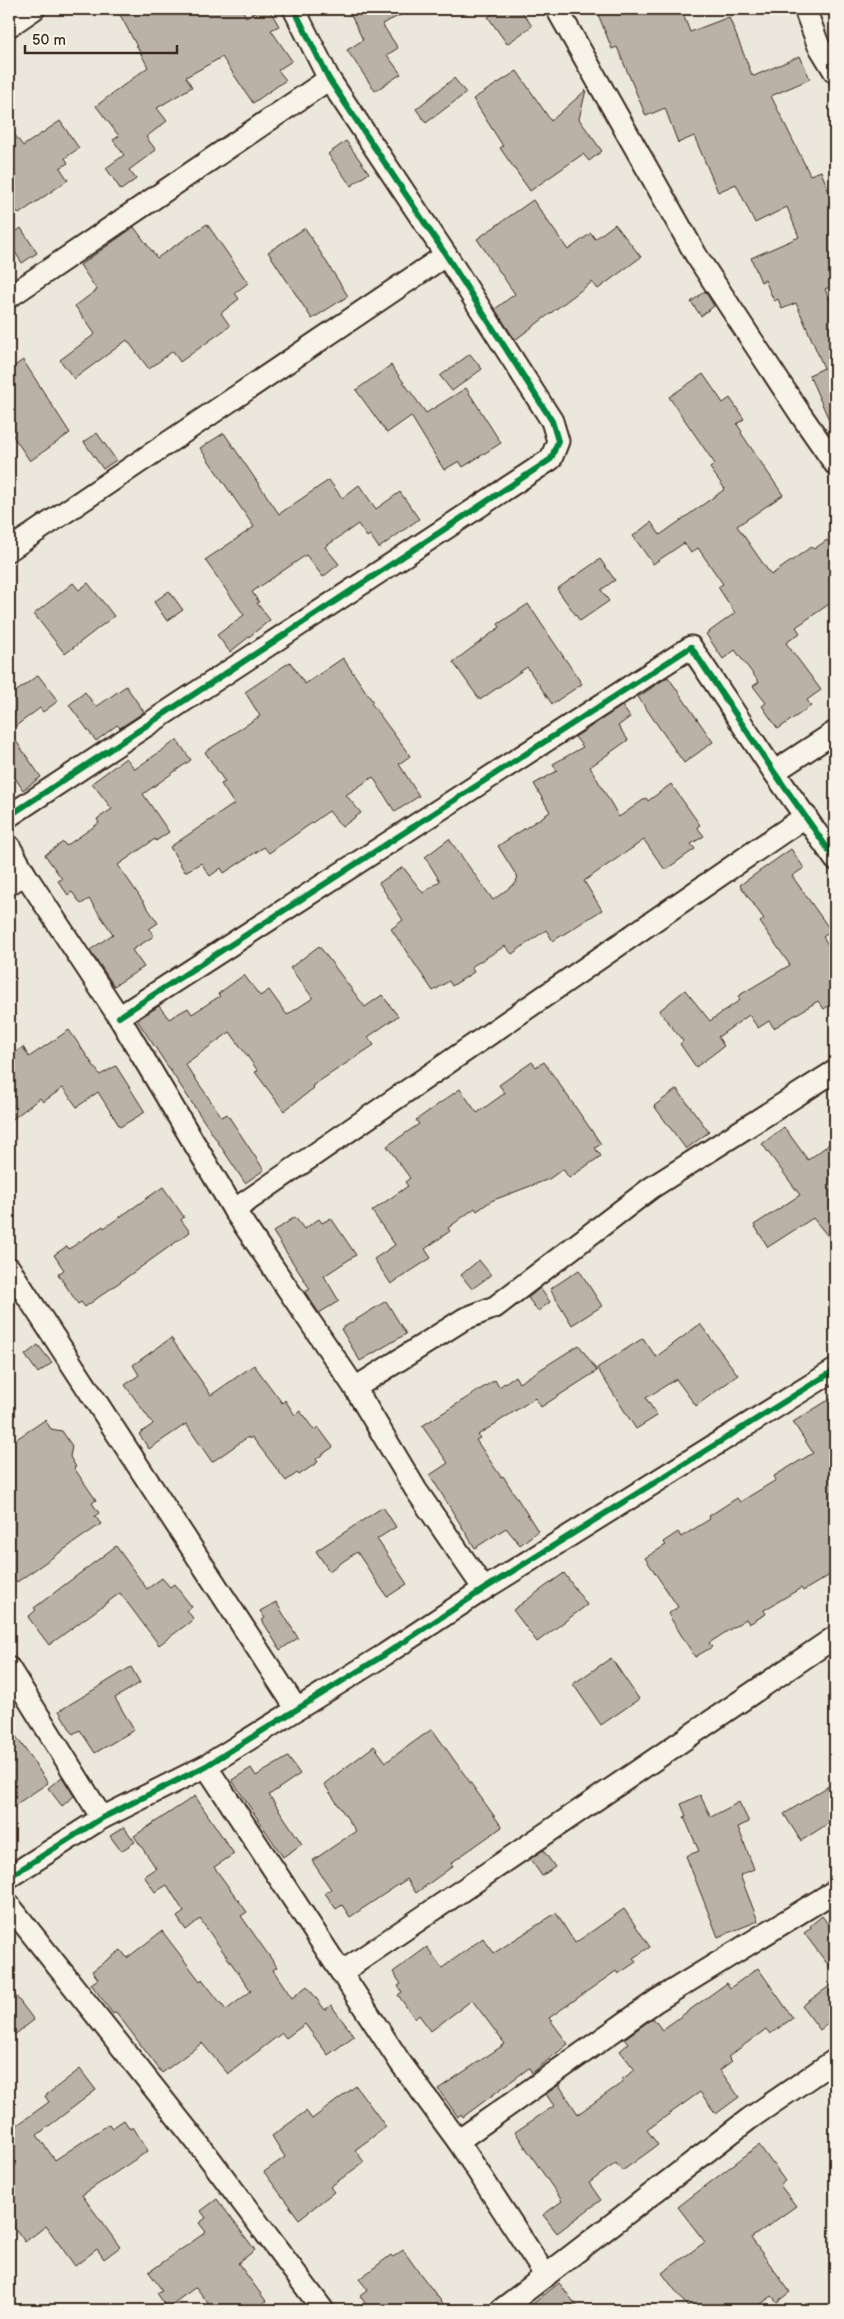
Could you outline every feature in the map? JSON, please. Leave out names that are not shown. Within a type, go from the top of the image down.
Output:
[{"type":"street","points":[[9,26],[34,9]]},
{"type":"street","points":[[9,816],[551,459],[558,441],[552,421],[446,255],[329,80],[294,9]]},
{"type":"street","points":[[556,9],[696,255],[800,415],[835,464]]},
{"type":"street","points":[[805,9],[818,44],[835,72]]},
{"type":"street","points":[[9,297],[329,80]]},
{"type":"street","points":[[9,550],[446,255]]},
{"type":"street","points":[[119,1017],[691,647],[774,772],[835,859]]},
{"type":"street","points":[[774,772],[835,732]]},
{"type":"street","points":[[234,1210],[806,816]]},
{"type":"street","points":[[9,846],[17,879],[119,1017],[234,1210],[355,1388],[416,1490],[484,1589]]},
{"type":"street","points":[[355,1388],[464,1319],[495,1307],[651,1188],[835,1071]]},
{"type":"street","points":[[9,1268],[296,1708]]},
{"type":"street","points":[[9,1877],[102,1818],[206,1766],[296,1708],[384,1655],[484,1589],[835,1370]]},
{"type":"street","points":[[342,1972],[835,1637]]},
{"type":"street","points":[[9,1668],[102,1818]]},
{"type":"street","points":[[206,1766],[400,2062],[458,2141],[546,2276]]},
{"type":"street","points":[[458,2141],[656,2000],[835,1891]]},
{"type":"street","points":[[9,1905],[207,2155],[323,2310]]},
{"type":"street","points":[[511,2308],[546,2276],[749,2119],[835,2060]]},
{"type":"building","points":[[117,9],[242,9],[246,17],[260,9],[269,9],[279,26],[271,30],[292,61],[278,70],[286,80],[253,103],[222,57],[186,77],[192,87],[157,108],[167,121],[146,137],[156,150],[129,170],[136,179],[121,190],[106,168],[124,155],[113,140],[119,136],[96,106],[148,67]]},
{"type":"building","points":[[348,9],[413,9],[382,24],[398,48],[387,55],[401,74],[375,91],[347,50],[363,40]]},
{"type":"building","points":[[500,9],[520,9],[532,26],[507,44],[488,17]]},
{"type":"building","points":[[596,9],[681,9],[690,32],[729,17],[754,76],[800,56],[810,79],[771,96],[810,175],[821,171],[835,208],[835,285],[825,289],[835,312],[835,433],[809,375],[824,368],[796,303],[782,309],[778,299],[774,301],[765,280],[761,282],[751,258],[799,237],[787,207],[755,223],[736,184],[718,192],[694,136],[678,143],[665,108],[646,116],[617,47],[612,49]]},
{"type":"building","points":[[517,71],[551,121],[586,90],[579,119],[602,151],[589,161],[583,154],[530,191],[500,148],[503,146],[473,99]]},
{"type":"building","points":[[454,78],[466,93],[426,123],[416,109]]},
{"type":"building","points":[[60,121],[79,148],[65,158],[68,163],[60,168],[68,180],[19,214],[9,200],[9,127],[23,146]]},
{"type":"building","points":[[346,141],[369,173],[351,186],[328,154]]},
{"type":"building","points":[[533,200],[568,250],[591,233],[595,239],[615,224],[641,257],[598,289],[592,282],[515,340],[495,309],[515,294],[477,239]]},
{"type":"building","points":[[207,224],[248,283],[235,293],[239,299],[221,313],[230,326],[180,362],[173,351],[149,369],[127,340],[74,379],[60,360],[95,334],[75,306],[97,290],[80,265],[134,227],[157,258]]},
{"type":"building","points":[[21,228],[37,253],[22,263],[9,243],[9,237]]},
{"type":"building","points":[[305,228],[348,296],[312,319],[268,252]]},
{"type":"building","points":[[705,291],[714,306],[701,316],[691,302]]},
{"type":"building","points":[[470,354],[482,369],[452,391],[440,376]]},
{"type":"building","points":[[23,360],[70,433],[30,461],[9,430],[9,370]]},
{"type":"building","points":[[391,365],[426,413],[466,388],[501,443],[463,467],[459,461],[444,470],[411,416],[387,433],[356,390]]},
{"type":"building","points":[[703,374],[723,403],[730,398],[744,419],[737,424],[741,433],[783,495],[737,526],[771,575],[811,547],[814,549],[827,540],[835,552],[835,600],[796,627],[800,633],[786,643],[821,690],[807,700],[811,706],[778,729],[762,706],[766,703],[753,686],[759,682],[735,650],[723,659],[706,634],[735,613],[718,587],[723,584],[698,548],[691,553],[684,543],[653,564],[633,536],[651,522],[660,535],[725,489],[710,468],[715,464],[669,397]]},
{"type":"building","points":[[97,433],[116,460],[103,469],[84,442]]},
{"type":"building","points":[[224,433],[279,514],[329,480],[342,498],[359,485],[376,509],[400,492],[419,519],[379,548],[370,535],[367,537],[358,524],[325,547],[339,564],[323,577],[306,555],[252,592],[259,602],[257,603],[270,620],[230,652],[217,635],[244,615],[205,560],[254,527],[200,448]]},
{"type":"building","points":[[600,559],[615,580],[601,590],[609,601],[580,621],[557,589]]},
{"type":"building","points":[[73,583],[79,590],[88,583],[114,616],[65,654],[34,614]]},
{"type":"building","points":[[169,591],[183,610],[167,621],[154,602]]},
{"type":"building","points":[[528,604],[582,684],[552,704],[527,667],[480,700],[453,662],[500,627],[498,624]]},
{"type":"building","points":[[343,658],[373,702],[371,703],[410,756],[399,764],[419,796],[395,812],[373,777],[346,795],[361,813],[342,827],[329,811],[269,853],[264,847],[224,873],[221,868],[210,876],[201,863],[185,872],[170,847],[234,804],[221,784],[225,782],[205,752],[260,716],[245,692],[290,662],[305,684]]},
{"type":"building","points":[[38,675],[58,701],[43,712],[40,708],[9,731],[9,697]]},
{"type":"building","points":[[668,677],[713,742],[684,763],[638,697]]},
{"type":"building","points":[[126,686],[144,712],[120,728],[117,725],[96,741],[69,705],[85,692],[96,707]]},
{"type":"building","points":[[622,706],[630,717],[618,726],[628,740],[590,767],[619,817],[646,798],[648,801],[671,784],[700,825],[697,827],[704,836],[691,844],[695,849],[665,870],[644,840],[584,881],[602,910],[553,941],[546,930],[512,954],[505,946],[471,967],[474,972],[452,986],[449,981],[433,991],[391,929],[403,920],[379,883],[403,867],[423,893],[440,881],[425,857],[449,839],[493,900],[517,882],[518,878],[498,846],[550,812],[534,784],[557,771],[553,764],[583,747],[575,737]]},
{"type":"building","points":[[9,731],[41,777],[23,790],[9,769]]},
{"type":"building","points":[[177,740],[191,760],[143,794],[169,832],[156,841],[155,839],[118,865],[158,923],[149,929],[154,936],[132,950],[144,967],[114,986],[90,950],[113,934],[89,899],[81,904],[72,892],[68,895],[58,881],[62,879],[45,855],[63,842],[66,846],[99,823],[97,819],[112,809],[92,783],[126,758],[135,769]]},
{"type":"building","points":[[791,849],[804,868],[792,876],[831,931],[823,937],[835,955],[835,1001],[824,1009],[818,1001],[774,1028],[769,1021],[758,1028],[749,1015],[718,1037],[724,1046],[696,1067],[680,1044],[683,1041],[659,1011],[685,990],[710,1021],[740,1000],[738,996],[790,965],[760,922],[764,919],[740,885]]},
{"type":"building","points":[[319,946],[365,1007],[382,995],[398,1016],[368,1037],[374,1045],[312,1086],[314,1088],[284,1111],[255,1072],[258,1071],[230,1032],[185,1064],[222,1117],[227,1114],[264,1170],[245,1183],[137,1020],[159,1006],[169,1019],[188,1008],[192,1014],[220,996],[218,994],[244,975],[260,996],[269,990],[287,1015],[313,998],[290,968]]},
{"type":"building","points":[[69,1030],[100,1075],[116,1066],[145,1112],[120,1127],[98,1092],[77,1107],[63,1088],[43,1102],[40,1098],[9,1122],[9,1057],[23,1047],[29,1057]]},
{"type":"building","points":[[532,1062],[536,1067],[544,1062],[601,1144],[595,1148],[601,1156],[569,1178],[563,1169],[549,1179],[491,1201],[477,1211],[475,1208],[448,1228],[450,1231],[425,1249],[431,1258],[391,1284],[374,1259],[395,1245],[372,1211],[408,1186],[405,1182],[410,1178],[387,1146],[419,1124],[416,1120],[460,1089],[477,1113],[505,1093],[499,1085]]},
{"type":"building","points":[[677,1089],[709,1132],[686,1149],[654,1106]]},
{"type":"building","points":[[784,1127],[808,1160],[835,1140],[835,1245],[813,1218],[768,1247],[754,1225],[800,1195],[762,1144]]},
{"type":"building","points":[[163,1187],[184,1217],[181,1220],[190,1232],[85,1307],[81,1302],[78,1304],[58,1274],[64,1270],[54,1255],[67,1246],[69,1249],[103,1226],[104,1228]]},
{"type":"building","points":[[295,1217],[304,1229],[319,1219],[322,1223],[331,1218],[356,1255],[324,1276],[339,1301],[319,1313],[305,1292],[310,1289],[273,1232]]},
{"type":"building","points":[[479,1260],[491,1275],[472,1289],[461,1275]]},
{"type":"building","points":[[579,1270],[602,1306],[572,1325],[550,1289]]},
{"type":"building","points":[[540,1288],[550,1302],[538,1311],[528,1298]]},
{"type":"building","points":[[386,1301],[406,1334],[360,1361],[341,1329]]},
{"type":"building","points":[[700,1324],[738,1375],[696,1406],[676,1379],[646,1398],[657,1416],[636,1429],[597,1368],[643,1338],[656,1357]]},
{"type":"building","points":[[171,1338],[211,1395],[254,1365],[282,1403],[285,1400],[295,1415],[300,1411],[314,1430],[318,1427],[333,1447],[316,1459],[318,1462],[286,1481],[252,1437],[249,1439],[248,1437],[212,1462],[186,1424],[149,1449],[139,1434],[153,1424],[125,1385],[139,1375],[133,1365]]},
{"type":"building","points":[[38,1345],[52,1363],[38,1373],[25,1355]]},
{"type":"building","points":[[579,1345],[597,1371],[541,1407],[535,1398],[478,1435],[480,1438],[476,1440],[501,1477],[503,1476],[538,1531],[520,1545],[506,1528],[475,1548],[430,1475],[448,1463],[422,1426],[495,1380],[499,1387],[515,1376],[519,1383]]},
{"type":"building","points":[[835,1396],[835,1572],[803,1591],[801,1588],[764,1610],[766,1614],[749,1624],[746,1619],[709,1643],[712,1647],[695,1657],[668,1614],[678,1607],[645,1558],[666,1545],[663,1542],[678,1532],[681,1537],[710,1519],[709,1516],[737,1498],[740,1502],[776,1480],[774,1476],[813,1453],[793,1422]]},
{"type":"building","points":[[45,1420],[51,1429],[62,1431],[72,1446],[70,1457],[76,1467],[74,1468],[96,1500],[92,1503],[99,1513],[95,1516],[101,1524],[17,1582],[9,1571],[9,1444]]},
{"type":"building","points":[[383,1507],[396,1527],[377,1539],[407,1584],[387,1597],[357,1552],[329,1571],[316,1551]]},
{"type":"building","points":[[116,1546],[147,1589],[162,1578],[170,1587],[174,1584],[192,1607],[187,1611],[194,1619],[159,1645],[120,1593],[49,1645],[28,1617],[36,1610],[34,1608]]},
{"type":"building","points":[[564,1573],[587,1605],[537,1642],[513,1610]]},
{"type":"building","points":[[276,1602],[298,1638],[280,1650],[262,1620],[265,1618],[260,1611]]},
{"type":"building","points":[[611,1658],[639,1699],[601,1725],[573,1684]]},
{"type":"building","points":[[131,1667],[140,1683],[115,1698],[134,1730],[95,1753],[80,1730],[73,1734],[59,1711]]},
{"type":"building","points":[[9,1726],[48,1783],[9,1809]]},
{"type":"building","points":[[432,1729],[502,1827],[451,1863],[453,1866],[416,1893],[407,1879],[350,1917],[342,1905],[336,1909],[325,1893],[331,1889],[312,1861],[356,1831],[324,1784],[374,1746],[386,1762]]},
{"type":"building","points":[[288,1757],[300,1774],[269,1795],[302,1844],[283,1857],[232,1780],[251,1768],[256,1776]]},
{"type":"building","points":[[62,1777],[74,1796],[62,1806],[48,1788]]},
{"type":"building","points":[[835,1782],[835,1819],[801,1841],[784,1814]]},
{"type":"building","points":[[700,1795],[711,1817],[739,1802],[749,1822],[738,1827],[754,1869],[740,1875],[758,1921],[718,1937],[686,1856],[699,1851],[684,1817],[686,1816],[681,1804]]},
{"type":"building","points":[[195,1796],[234,1854],[214,1867],[247,1912],[241,1916],[277,1967],[273,1970],[292,1998],[307,1986],[325,2010],[331,2005],[354,2036],[328,2055],[305,2024],[286,2038],[282,2033],[228,2074],[202,2043],[162,2073],[116,2012],[113,2014],[91,1984],[98,1979],[92,1971],[121,1950],[127,1958],[162,1931],[200,1981],[202,1979],[226,2010],[251,1991],[200,1919],[186,1930],[177,1917],[184,1912],[167,1885],[155,1892],[144,1876],[156,1868],[134,1836]]},
{"type":"building","points":[[124,1827],[135,1842],[121,1851],[110,1836]]},
{"type":"building","points":[[543,1850],[555,1867],[542,1876],[530,1859]]},
{"type":"building","points":[[624,1909],[650,1947],[633,1958],[636,1962],[618,1974],[616,1971],[549,2018],[568,2044],[532,2073],[529,2068],[463,2117],[461,2114],[458,2117],[438,2089],[505,2044],[472,2000],[431,2031],[419,2015],[415,2019],[398,1995],[402,1992],[398,1986],[401,1984],[393,1972],[427,1947],[442,1968],[483,1938],[494,1953],[556,1913],[575,1943]]},
{"type":"building","points":[[822,1916],[835,1933],[835,1974],[804,1933]]},
{"type":"building","points":[[758,1968],[793,2018],[770,2034],[766,2029],[728,2057],[732,2061],[720,2070],[739,2097],[716,2114],[700,2092],[647,2130],[658,2145],[622,2171],[616,2163],[589,2183],[601,2200],[557,2233],[543,2215],[562,2201],[515,2132],[554,2106],[546,2094],[559,2085],[578,2114],[623,2082],[621,2080],[635,2070],[620,2051],[628,2044],[624,2039],[653,2018],[662,2030],[727,1983],[730,1988]]},
{"type":"building","points":[[835,1982],[835,2018],[820,2030],[802,2006]]},
{"type":"building","points":[[9,1987],[34,2020],[9,2039]]},
{"type":"building","points":[[80,2069],[96,2090],[37,2135],[55,2160],[109,2124],[112,2128],[124,2120],[130,2129],[133,2127],[148,2151],[82,2195],[120,2247],[104,2259],[97,2249],[75,2266],[46,2226],[25,2242],[9,2220],[9,2131],[49,2102],[45,2096]]},
{"type":"building","points":[[356,2086],[386,2127],[355,2150],[364,2162],[330,2187],[334,2192],[299,2219],[264,2172],[285,2157],[272,2136],[306,2111],[312,2119]]},
{"type":"building","points":[[759,2145],[785,2181],[780,2185],[796,2206],[751,2238],[790,2292],[777,2302],[772,2296],[752,2310],[690,2310],[662,2273],[705,2242],[678,2207]]},
{"type":"building","points":[[217,2199],[255,2250],[238,2263],[266,2301],[253,2310],[213,2310],[196,2287],[167,2308],[157,2293],[162,2290],[149,2272],[206,2232],[199,2223],[206,2218],[201,2211]]},
{"type":"building","points":[[403,2250],[448,2310],[370,2310],[360,2296],[368,2290],[359,2279],[391,2255],[393,2257]]},
{"type":"building","points":[[559,2283],[580,2310],[525,2310]]},
{"type":"cycle path","points":[[9,816],[551,459],[558,441],[552,421],[446,255],[329,79],[294,9]]},
{"type":"cycle path","points":[[119,1017],[691,647],[774,772],[835,859]]},
{"type":"cycle path","points":[[9,1877],[102,1818],[206,1766],[384,1655],[484,1589],[835,1370]]}]
